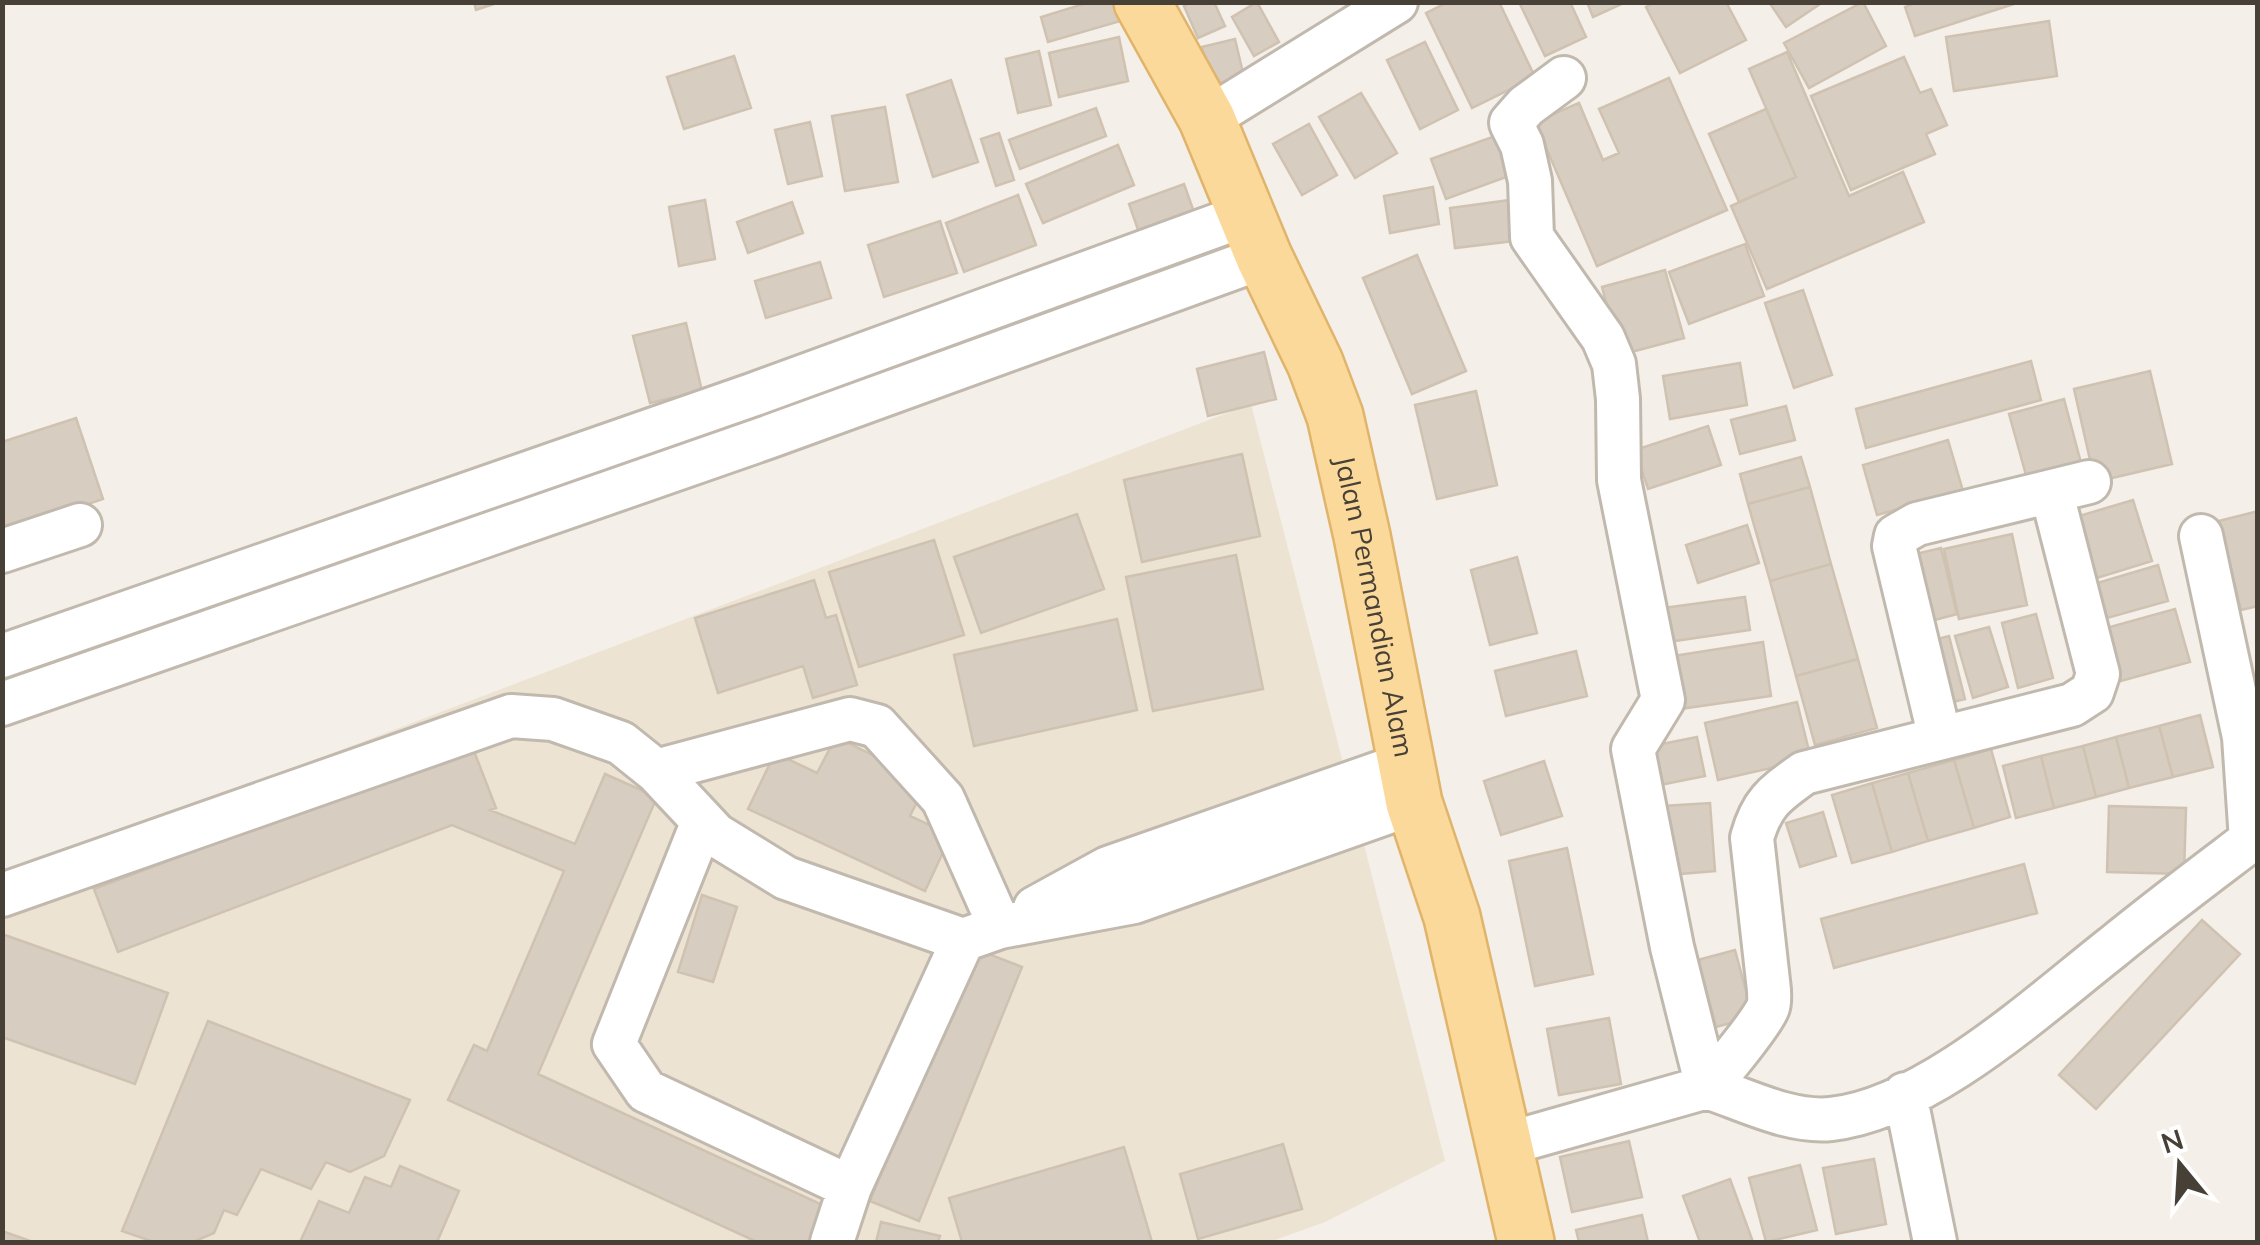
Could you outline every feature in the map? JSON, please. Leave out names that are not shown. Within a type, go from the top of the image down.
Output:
[{"type":"main road","name":"Jalan Permandian Alam","points":[[1142,2],[1207,119],[1335,416],[1410,783],[1452,917],[1526,1242]]},
{"type":"street","points":[[1207,119],[1396,2]]},
{"type":"street","points":[[1564,78],[1526,106],[1511,123],[1522,145],[1530,181],[1532,237],[1603,338],[1614,364],[1618,480],[1664,700],[1634,749],[1672,947],[1707,1086]]},
{"type":"street","points":[[2,656],[752,395],[1256,236]]},
{"type":"street","points":[[2,704],[768,437],[1256,236]]},
{"type":"street","points":[[1503,1145],[1707,1086],[1728,1068],[1739,1046],[1768,1008],[1752,838],[1770,797],[1804,773],[2072,705],[2092,692],[2098,674],[2071,488],[1918,524],[1896,536],[1894,546],[1940,738]]},
{"type":"street","points":[[2,551],[80,525]]},
{"type":"street","points":[[1707,1086],[1798,1118],[1827,1120],[1856,1115],[1905,1094],[1979,1054],[2254,839],[2244,737],[2201,536]]},
{"type":"street","points":[[130,611],[144,655]]},
{"type":"street","points":[[2,895],[510,716],[553,719],[621,744],[656,771],[716,835],[786,878],[981,934],[1134,902],[1410,783]]},
{"type":"street","points":[[656,771],[850,719],[878,726],[942,799],[981,934],[850,1187],[832,1242]]},
{"type":"street","points":[[703,822],[614,1044],[646,1091],[850,1187]]},
{"type":"street","points":[[1905,1094],[1935,1242]]},
{"type":"shaded area","points":[[1251,404],[1445,1161],[1325,1222],[1269,1242],[3,1242],[3,874],[299,766]]},
{"type":"building","points":[[474,2],[500,2],[476,10]]},
{"type":"building","points":[[1090,2],[1119,2],[1124,20],[1048,42],[1041,17]]},
{"type":"building","points":[[1214,2],[1225,26],[1198,38],[1184,6]]},
{"type":"building","points":[[1257,2],[1279,42],[1254,56],[1232,17]]},
{"type":"building","points":[[1448,2],[1499,2],[1535,77],[1472,108],[1426,13]]},
{"type":"building","points":[[1519,2],[1570,2],[1586,37],[1545,56]]},
{"type":"building","points":[[1587,2],[1624,2],[1624,3],[1593,17]]},
{"type":"building","points":[[1655,2],[1726,2],[1746,40],[1680,73],[1646,7]]},
{"type":"building","points":[[1769,2],[1823,2],[1786,27]]},
{"type":"building","points":[[1863,2],[1886,46],[1809,88],[1784,43]]},
{"type":"building","points":[[1918,2],[2014,4],[1915,36],[1905,7]]},
{"type":"building","points":[[2049,21],[2057,76],[1954,91],[1946,37]]},
{"type":"building","points":[[1119,37],[1128,81],[1059,97],[1049,53]]},
{"type":"building","points":[[1235,39],[1244,77],[1212,85],[1202,47]]},
{"type":"building","points":[[1425,42],[1458,110],[1420,129],[1387,60]]},
{"type":"building","points":[[1039,51],[1051,105],[1018,113],[1006,59]]},
{"type":"building","points":[[1787,52],[1849,196],[1903,172],[1924,222],[1767,289],[1731,206],[1796,177],[1749,69]]},
{"type":"building","points":[[734,56],[751,108],[684,129],[667,77]]},
{"type":"building","points":[[1904,57],[1920,93],[1931,89],[1947,125],[1926,134],[1935,154],[1851,190],[1811,96]]},
{"type":"building","points":[[1669,78],[1727,210],[1597,266],[1535,122],[1579,103],[1603,160],[1619,153],[1599,109]]},
{"type":"building","points":[[951,80],[978,162],[933,177],[907,95]]},
{"type":"building","points":[[1361,93],[1397,153],[1355,178],[1319,117]]},
{"type":"building","points":[[885,107],[898,182],[845,191],[832,116]]},
{"type":"building","points":[[1096,108],[1106,136],[1020,169],[1009,140]]},
{"type":"building","points":[[1766,109],[1796,177],[1739,202],[1709,134]]},
{"type":"building","points":[[810,122],[822,176],[788,184],[775,130]]},
{"type":"building","points":[[1309,124],[1337,175],[1302,195],[1273,144]]},
{"type":"building","points":[[999,133],[1014,180],[996,186],[981,139]]},
{"type":"building","points":[[1495,136],[1509,176],[1446,199],[1431,159]]},
{"type":"building","points":[[1118,145],[1134,185],[1043,223],[1026,184]]},
{"type":"building","points":[[1184,184],[1200,229],[1144,247],[1129,204]]},
{"type":"building","points":[[1433,187],[1439,224],[1390,233],[1384,196]]},
{"type":"building","points":[[1018,195],[1036,245],[964,272],[946,223]]},
{"type":"building","points":[[705,200],[715,259],[679,266],[669,207]]},
{"type":"building","points":[[1510,200],[1515,241],[1455,248],[1450,208]]},
{"type":"building","points":[[792,202],[803,233],[748,253],[737,222]]},
{"type":"building","points":[[940,221],[957,273],[884,297],[868,245]]},
{"type":"building","points":[[1745,244],[1764,296],[1689,324],[1669,272]]},
{"type":"building","points":[[1417,255],[1466,371],[1412,394],[1363,278]]},
{"type":"building","points":[[820,262],[831,298],[766,318],[755,281]]},
{"type":"building","points":[[1665,270],[1684,338],[1620,355],[1602,287]]},
{"type":"building","points":[[1803,290],[1832,375],[1794,388],[1765,303]]},
{"type":"building","points":[[686,323],[702,391],[650,403],[633,336]]},
{"type":"building","points":[[1264,352],[1276,399],[1208,416],[1197,369]]},
{"type":"building","points":[[2031,361],[2041,400],[1866,448],[1856,409]]},
{"type":"building","points":[[1740,363],[1747,405],[1670,419],[1663,376]]},
{"type":"building","points":[[2150,371],[2172,464],[2095,482],[2074,389]]},
{"type":"building","points":[[1476,391],[1497,485],[1437,499],[1415,405]]},
{"type":"building","points":[[2064,399],[2085,478],[2031,493],[2009,414]]},
{"type":"building","points":[[1786,406],[1795,440],[1740,454],[1731,420]]},
{"type":"building","points":[[76,418],[103,499],[2,533],[2,442]]},
{"type":"building","points":[[1708,426],[1721,465],[1648,489],[1635,450]]},
{"type":"building","points":[[1948,440],[1963,491],[1877,515],[1863,465]]},
{"type":"building","points":[[1242,454],[1260,536],[1142,562],[1124,480]]},
{"type":"building","points":[[1801,457],[1810,487],[1748,504],[1740,474]]},
{"type":"building","points":[[1810,487],[1831,564],[1770,581],[1748,504]]},
{"type":"building","points":[[2133,500],[2152,561],[2097,578],[2079,516]]},
{"type":"building","points":[[2258,511],[2258,606],[2241,610],[2219,521]]},
{"type":"building","points":[[1077,514],[1104,589],[981,633],[954,557]]},
{"type":"building","points":[[1747,525],[1759,563],[1698,583],[1686,545]]},
{"type":"building","points":[[2012,534],[2027,605],[1959,619],[1944,549]]},
{"type":"building","points":[[934,540],[964,635],[859,667],[829,572]]},
{"type":"building","points":[[1941,548],[1957,614],[1916,625],[1899,558]]},
{"type":"building","points":[[1236,555],[1263,689],[1153,711],[1126,577]]},
{"type":"building","points":[[1517,557],[1537,633],[1490,645],[1471,570]]},
{"type":"building","points":[[1831,564],[1858,659],[1796,676],[1770,581]]},
{"type":"building","points":[[2158,565],[2168,601],[2107,618],[2097,583]]},
{"type":"building","points":[[814,580],[826,618],[836,615],[857,685],[813,698],[803,666],[718,693],[695,618]]},
{"type":"building","points":[[1745,597],[1750,630],[1668,642],[1663,608]]},
{"type":"building","points":[[2175,609],[2190,662],[2121,681],[2106,628]]},
{"type":"building","points":[[2036,614],[2053,678],[2018,688],[2002,623]]},
{"type":"building","points":[[1117,619],[1137,710],[974,746],[954,655]]},
{"type":"building","points":[[1989,627],[2008,687],[1973,698],[1955,636]]},
{"type":"building","points":[[1949,636],[1965,699],[1936,706],[1919,644]]},
{"type":"building","points":[[1763,642],[1771,696],[1680,709],[1673,656]]},
{"type":"building","points":[[1576,651],[1587,696],[1506,716],[1495,671]]},
{"type":"building","points":[[1858,659],[1877,728],[1815,745],[1796,676]]},
{"type":"building","points":[[1797,702],[1811,759],[1718,780],[1705,723]]},
{"type":"building","points":[[2200,715],[2213,767],[2173,777],[2159,726]]},
{"type":"building","points":[[2159,726],[2173,777],[2129,788],[2116,737]]},
{"type":"building","points":[[836,737],[927,782],[910,816],[951,835],[925,891],[748,809],[775,753],[817,773]]},
{"type":"building","points":[[1697,737],[1705,776],[1660,785],[1652,746]]},
{"type":"building","points":[[2116,737],[2129,788],[2096,797],[2083,746]]},
{"type":"building","points":[[472,746],[496,808],[490,810],[575,844],[605,774],[657,797],[538,1074],[827,1207],[810,1242],[757,1242],[448,1100],[474,1045],[487,1051],[564,871],[452,825],[118,952],[94,889]]},
{"type":"building","points":[[2083,746],[2096,797],[2054,808],[2041,756]]},
{"type":"building","points":[[1991,749],[2010,817],[1974,828],[1954,760]]},
{"type":"building","points":[[2041,756],[2054,808],[2016,818],[2003,766]]},
{"type":"building","points":[[1954,760],[1974,828],[1928,841],[1908,773]]},
{"type":"building","points":[[1544,761],[1562,816],[1501,835],[1484,781]]},
{"type":"building","points":[[1908,773],[1928,841],[1892,852],[1872,783]]},
{"type":"building","points":[[1872,783],[1892,852],[1852,863],[1832,795]]},
{"type":"building","points":[[1710,803],[1715,871],[1669,875],[1663,806]]},
{"type":"building","points":[[2109,806],[2186,808],[2184,874],[2107,872]]},
{"type":"building","points":[[1823,812],[1836,856],[1800,867],[1786,823]]},
{"type":"building","points":[[1567,848],[1593,974],[1535,986],[1509,861]]},
{"type":"building","points":[[2024,864],[2037,913],[1834,968],[1821,919]]},
{"type":"building","points":[[702,895],[737,907],[713,982],[678,972]]},
{"type":"building","points":[[2202,920],[2240,954],[2096,1109],[2059,1075]]},
{"type":"building","points":[[2,934],[168,993],[135,1084],[2,1037]]},
{"type":"building","points":[[973,948],[1022,967],[919,1221],[870,1201]]},
{"type":"building","points":[[1735,950],[1753,1017],[1716,1027],[1698,960]]},
{"type":"building","points":[[1609,1018],[1621,1084],[1559,1095],[1547,1029]]},
{"type":"building","points":[[208,1021],[410,1100],[384,1156],[350,1172],[326,1162],[311,1189],[261,1169],[237,1215],[224,1210],[214,1233],[193,1242],[154,1242],[122,1231]]},
{"type":"building","points":[[1629,1141],[1642,1197],[1572,1212],[1560,1157]]},
{"type":"building","points":[[1283,1144],[1302,1209],[1198,1239],[1180,1174]]},
{"type":"building","points":[[1124,1147],[1152,1242],[962,1242],[949,1198]]},
{"type":"building","points":[[1874,1159],[1886,1224],[1836,1234],[1823,1168]]},
{"type":"building","points":[[1800,1165],[1817,1230],[1766,1242],[1749,1178]]},
{"type":"building","points":[[400,1166],[459,1191],[437,1242],[300,1242],[319,1201],[349,1213],[365,1177],[391,1187]]},
{"type":"building","points":[[1730,1179],[1753,1242],[1700,1242],[1683,1196]]},
{"type":"building","points":[[1642,1215],[1648,1242],[1579,1242],[1576,1230]]},
{"type":"building","points":[[881,1222],[940,1236],[938,1242],[876,1242]]},
{"type":"building","points":[[2,1231],[33,1242],[2,1242]]}]
